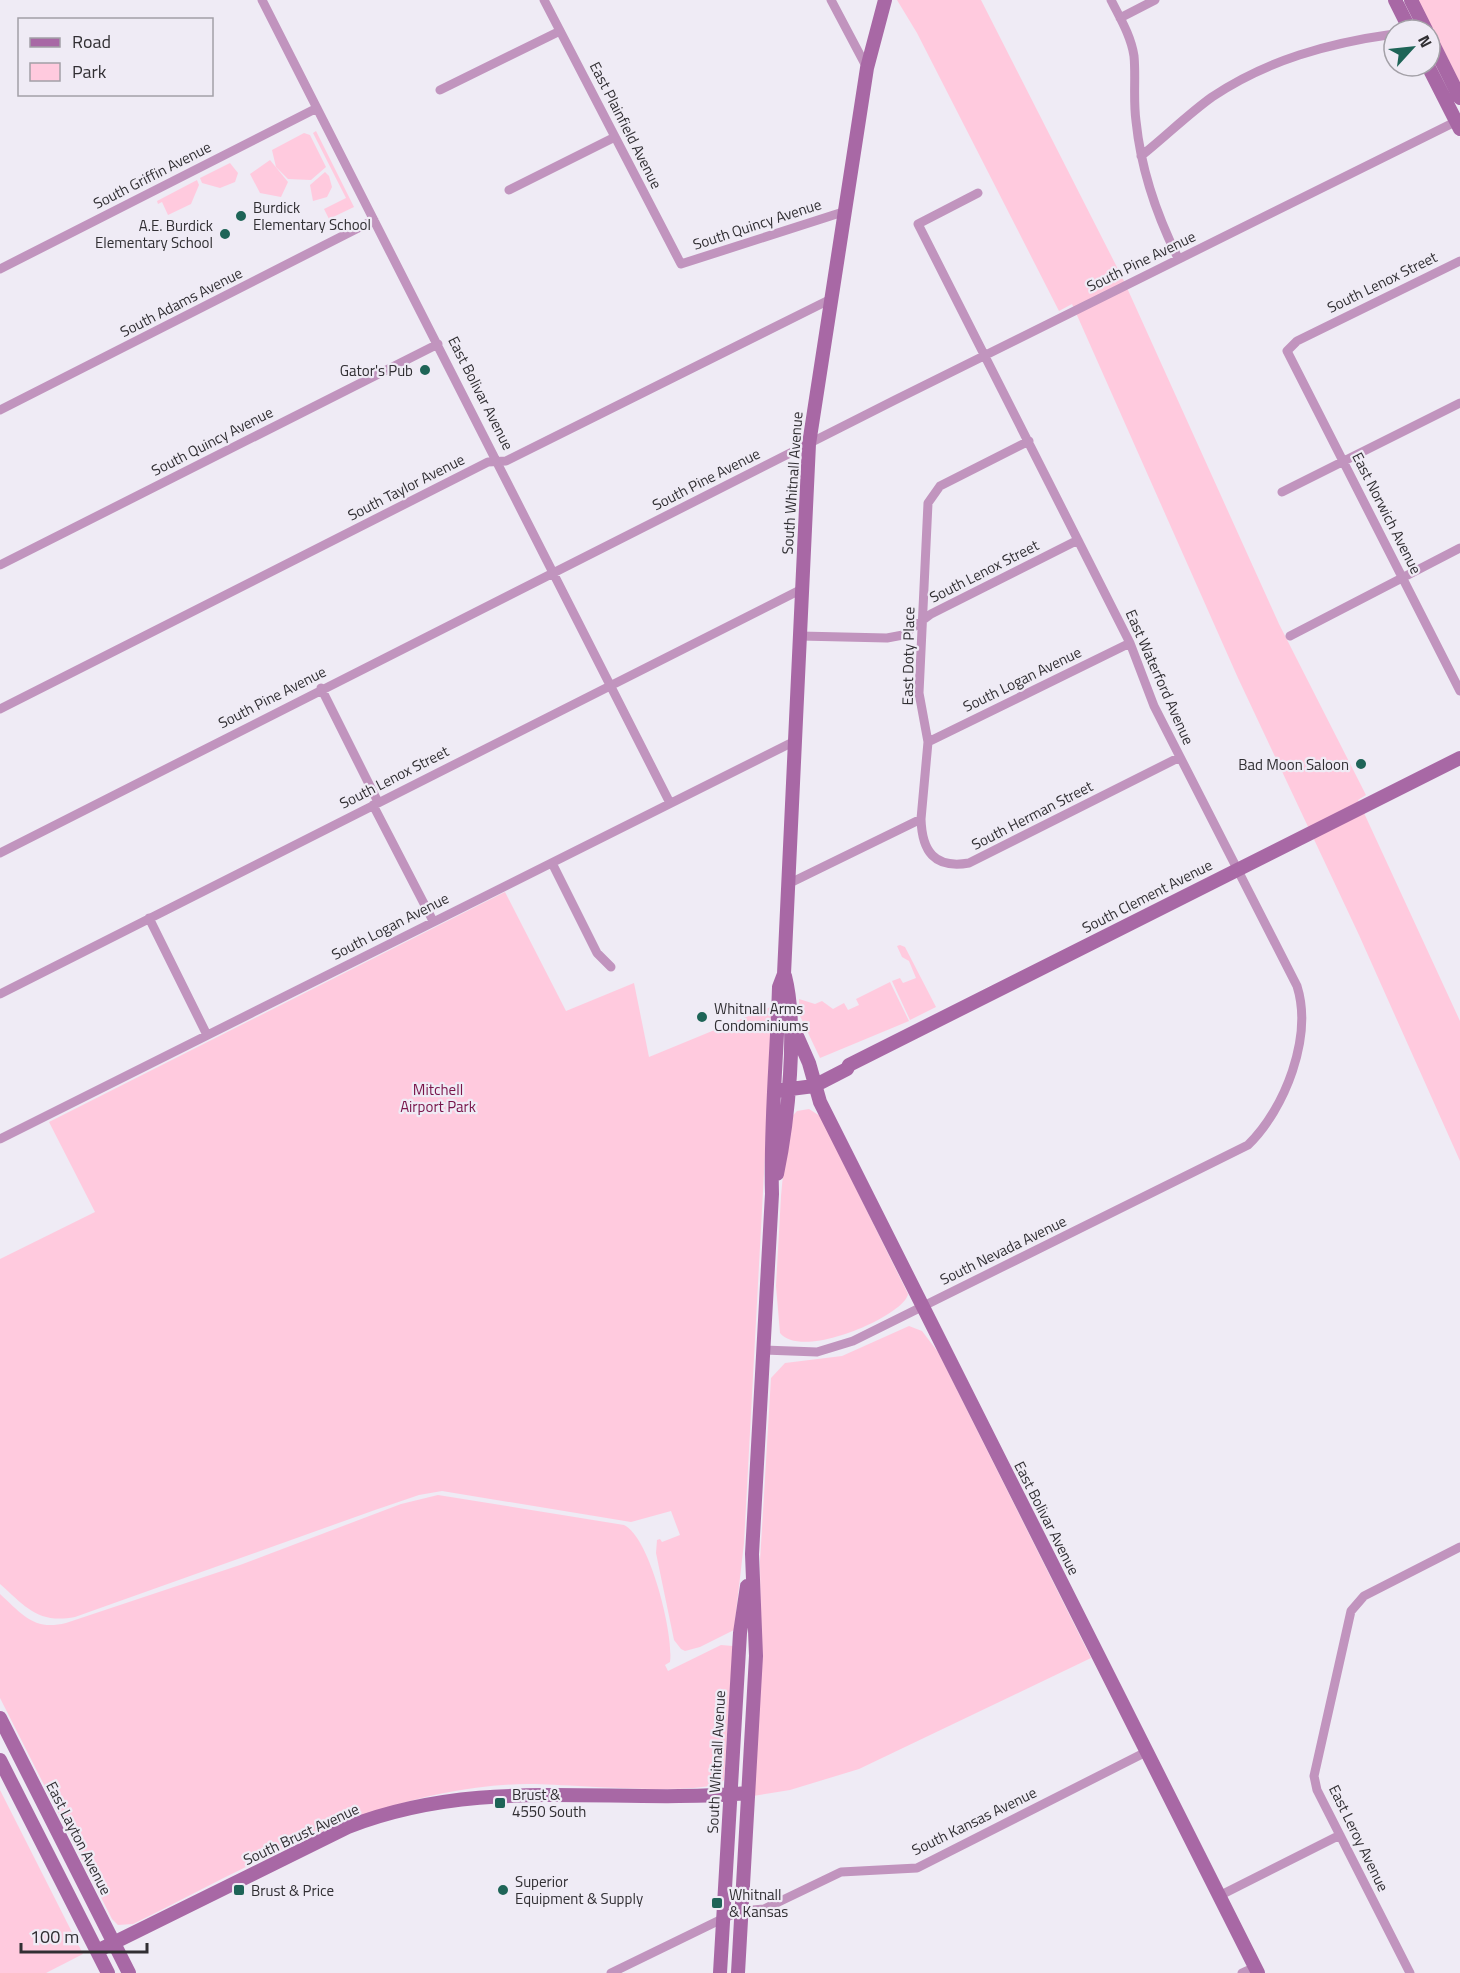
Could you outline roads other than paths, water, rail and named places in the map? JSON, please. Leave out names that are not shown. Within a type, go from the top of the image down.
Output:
[{"type":"street","name":"East Bolivar Avenue","points":[[262,0],[670,802]]},
{"type":"street","name":"East Plainfield Avenue","points":[[544,0],[681,264]]},
{"type":"street","points":[[831,0],[867,68]]},
{"type":"street","name":"South Whitnall Avenue","points":[[782,1086],[779,987],[784,974],[790,883],[808,444],[867,68],[885,0]]},
{"type":"street","points":[[1111,0],[1134,55],[1135,119],[1147,186],[1163,229],[1178,258]]},
{"type":"street","points":[[1120,18],[1155,0]]},
{"type":"street","points":[[1395,0],[1402,18]]},
{"type":"street","points":[[1411,0],[1420,18]]},
{"type":"street","points":[[440,90],[560,31]]},
{"type":"street","points":[[1141,156],[1212,98],[1256,72],[1305,51],[1382,35]]},
{"type":"street","points":[[1442,62],[1460,98]]},
{"type":"street","points":[[1434,78],[1459,124]]},
{"type":"street","name":"South Griffin Avenue","points":[[0,269],[317,108]]},
{"type":"street","name":"South Pine Avenue","points":[[0,853],[321,688],[1178,258],[1459,124]]},
{"type":"street","points":[[509,190],[615,137]]},
{"type":"street","name":"East Waterford Avenue","points":[[978,193],[918,224],[1130,643],[1148,693],[1297,986],[1303,1004],[1304,1020],[1298,1048],[1279,1104],[1265,1128],[1248,1144]]},
{"type":"street","name":"South Quincy Avenue","points":[[681,264],[843,212]]},
{"type":"street","name":"South Adams Avenue","points":[[0,410],[374,220]]},
{"type":"street","name":"South Lenox Street","points":[[1288,349],[1297,341],[1460,261]]},
{"type":"street","name":"South Taylor Avenue","points":[[0,709],[488,462],[506,461],[829,300]]},
{"type":"street","name":"South Quincy Avenue","points":[[0,565],[438,344]]},
{"type":"street","name":"East Norwich Avenue","points":[[1288,349],[1460,691]]},
{"type":"street","points":[[1282,492],[1460,403]]},
{"type":"street","name":"East Doty Place","points":[[921,819],[928,742],[919,693],[928,503],[940,486],[1029,441]]},
{"type":"street","name":"South Lenox Street","points":[[800,636],[887,638],[912,631],[931,614],[1078,540]]},
{"type":"street","points":[[1290,636],[1460,548]]},
{"type":"street","name":"South Lenox Street","points":[[0,994],[802,589]]},
{"type":"street","name":"South Logan Avenue","points":[[928,742],[1130,643]]},
{"type":"street","points":[[321,688],[433,921]]},
{"type":"street","name":"South Logan Avenue","points":[[0,1139],[795,741]]},
{"type":"street","name":"South Herman Street","points":[[921,819],[924,843],[935,858],[951,864],[969,863],[1180,758]]},
{"type":"street","name":"South Clement Avenue","points":[[782,1086],[812,1081],[844,1063],[849,1065],[1460,758]]},
{"type":"street","points":[[790,883],[921,819]]},
{"type":"street","points":[[552,863],[597,952],[611,968]]},
{"type":"street","points":[[149,918],[207,1035]]},
{"type":"street","name":"South Whitnall Avenue","points":[[720,1973],[740,1633],[752,1554],[772,1194],[770,1138],[782,1086],[790,1020],[789,990],[784,974]]},
{"type":"street","name":"East Bolivar Avenue","points":[[790,1020],[809,1063],[812,1081],[1219,1896],[1252,1971]]},
{"type":"street","name":"South Nevada Avenue","points":[[764,1350],[817,1352],[833,1349],[923,1307],[1248,1144]]},
{"type":"street","name":"East Leroy Avenue","points":[[1410,1973],[1317,1790],[1314,1776],[1350,1617],[1355,1606],[1364,1596],[1460,1547]]},
{"type":"street","name":"South Whitnall Avenue","points":[[738,1973],[756,1656],[752,1554]]},
{"type":"street","name":"East Layton Avenue","points":[[0,1718],[129,1973]]},
{"type":"street","name":"South Kansas Avenue","points":[[611,1973],[724,1918],[741,1911],[764,1909],[841,1872],[917,1868],[1146,1752]]},
{"type":"street","points":[[0,1760],[108,1973]]},
{"type":"street","name":"South Brust Avenue","points":[[97,1951],[348,1827],[391,1813],[469,1797],[515,1794],[665,1797],[748,1793]]},
{"type":"street","points":[[1219,1896],[1340,1835]]},
{"type":"place","name":"Burdick Elementary School","points":[[241,216]]},
{"type":"place","name":"A.E. Burdick Elementary School","points":[[225,234]]},
{"type":"place","name":"Gator's Pub","points":[[425,370]]},
{"type":"place","name":"Bad Moon Saloon","points":[[1361,764]]},
{"type":"place","name":"Whitnall Arms Condominiums","points":[[702,1017]]},
{"type":"place","name":"Brust & 4550 South","points":[[500,1803]]},
{"type":"place","name":"Brust & Price","points":[[239,1890]]},
{"type":"place","name":"Superior Equipment & Supply","points":[[503,1890]]},
{"type":"place","name":"Whitnall & Kansas","points":[[717,1903]]},
{"type":"park label","name":"Mitchell Airport Park","points":[[438,1098]]}]
